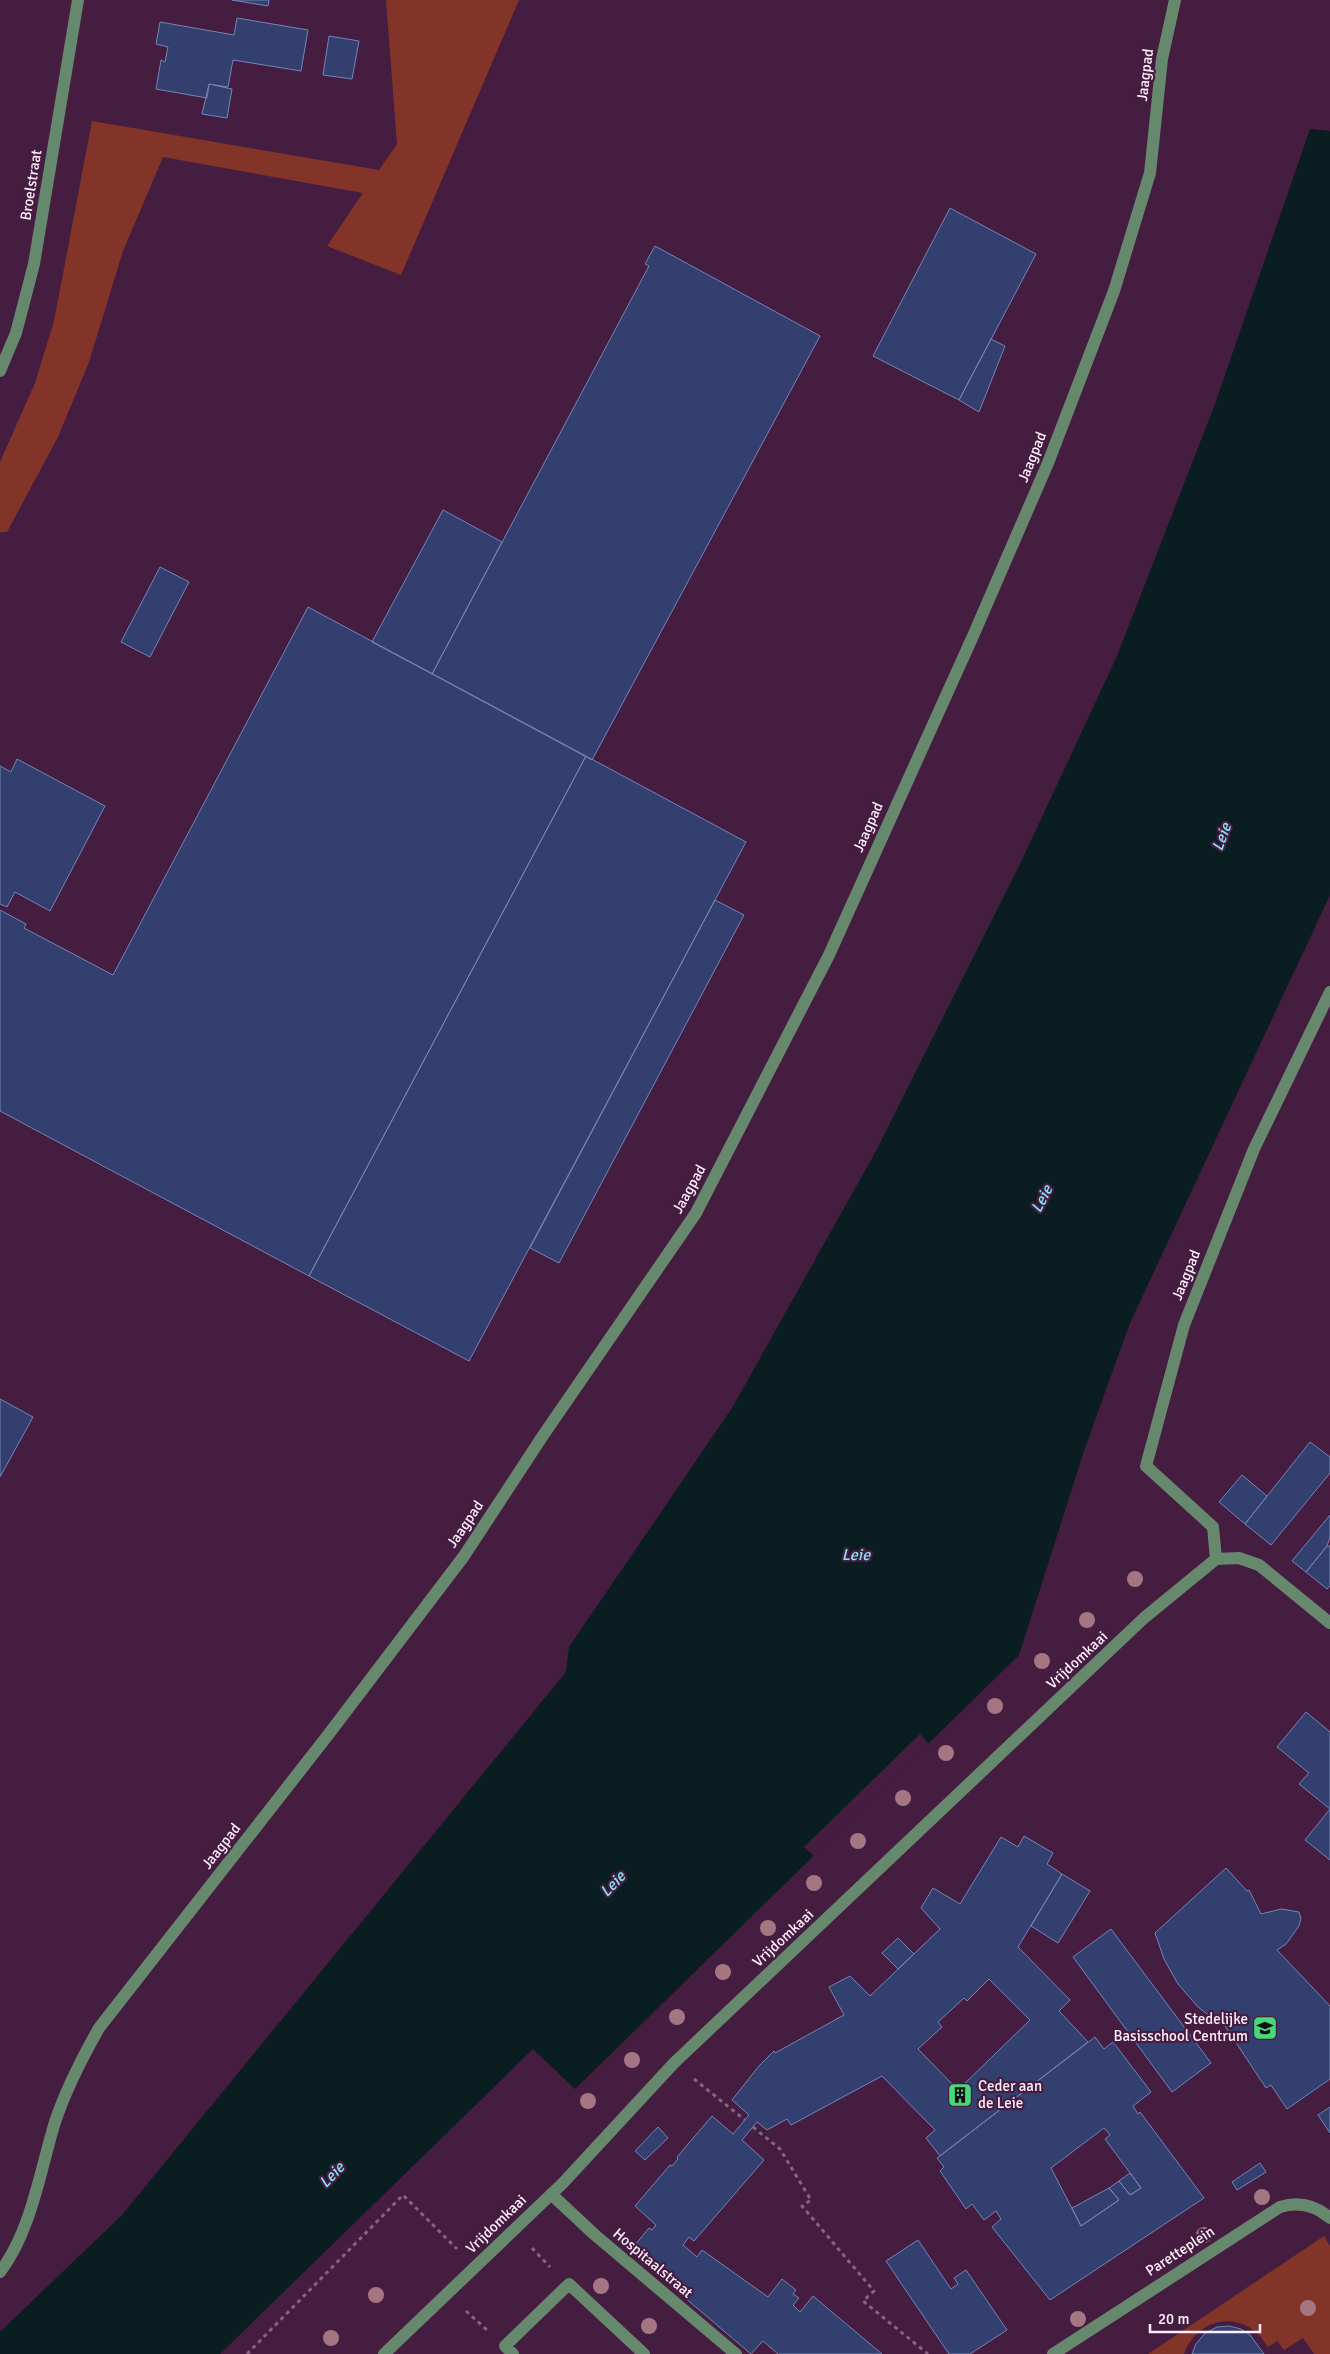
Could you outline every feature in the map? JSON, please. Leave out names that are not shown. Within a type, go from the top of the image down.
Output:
[{"type":"street","name":"Broelstraat","points":[[0,371],[16,333],[34,264],[78,0]]},
{"type":"street","name":"Jaagpad","points":[[0,2272],[20,2240],[56,2119],[76,2069],[99,2028],[328,1735],[464,1556],[542,1437],[696,1213],[828,955],[973,636],[1048,463],[1114,291],[1150,173],[1162,58],[1175,0]]},
{"type":"street","name":"Jaagpad","points":[[1216,1559],[1213,1527],[1146,1466],[1184,1325],[1254,1149],[1330,992]]},
{"type":"street","points":[[1216,1559],[1239,1558],[1259,1565],[1330,1623]]},
{"type":"street","name":"Vrijdomkaai","points":[[384,2354],[551,2194],[674,2063],[1144,1618],[1216,1559]]},
{"type":"street","name":"Hospitaalstraat","points":[[551,2194],[596,2235],[736,2354]]},
{"type":"street","name":"Paretteplein","points":[[1053,2354],[1280,2207],[1288,2204],[1304,2204],[1319,2210],[1330,2218]]},
{"type":"street","points":[[513,2354],[505,2346],[569,2284],[644,2354]]},
{"type":"path","points":[[674,2063],[745,2120]]},
{"type":"path","points":[[753,2127],[780,2149],[811,2200],[802,2206],[874,2291],[863,2301],[928,2354]]},
{"type":"path","points":[[246,2354],[403,2195],[450,2243]]},
{"type":"shaded area","points":[[386,0],[519,0],[401,275],[327,246],[363,193],[163,157],[123,251],[89,362],[58,437],[7,532],[0,532],[0,462],[35,383],[54,321],[92,121],[379,170],[397,144]]},
{"type":"shaded area","points":[[1324,2236],[1330,2246],[1330,2354],[1314,2354],[1303,2338],[1284,2350],[1277,2341],[1268,2347],[1258,2333],[1246,2325],[1224,2321],[1204,2328],[1189,2344],[1184,2354],[1148,2354]]},
{"type":"water","name":"Leie","points":[[1310,129],[1330,131],[1330,895],[1130,1323],[1085,1448],[1019,1655],[575,2089],[533,2049],[220,2354],[0,2354],[0,2332],[122,2215],[566,1672],[569,1647],[732,1408],[876,1151],[1021,862],[1117,656],[1215,404]]},
{"type":"pier","points":[[920,1734],[929,1744],[814,1856],[804,1847]]},
{"type":"building","points":[[232,0],[269,0],[268,6]]},
{"type":"building","points":[[237,18],[308,30],[301,71],[233,60],[228,87],[209,84],[207,98],[156,89],[161,60],[165,62],[168,47],[156,44],[160,22],[234,35]]},
{"type":"building","points":[[329,36],[359,41],[352,79],[323,75]]},
{"type":"building","points":[[209,84],[232,89],[227,118],[202,114]]},
{"type":"building","points":[[950,208],[1036,254],[959,400],[873,356]]},
{"type":"building","points":[[655,246],[820,336],[592,760],[432,674],[649,266],[645,264]]},
{"type":"building","points":[[991,339],[1005,346],[979,412],[959,400]]},
{"type":"building","points":[[443,510],[502,542],[432,674],[372,642]]},
{"type":"building","points":[[160,567],[189,582],[150,657],[121,642]]},
{"type":"building","points":[[308,607],[586,756],[309,1276],[0,1111],[0,910],[26,924],[24,928],[113,975]]},
{"type":"building","points":[[586,756],[746,842],[469,1361],[309,1276]]},
{"type":"building","points":[[17,759],[105,806],[50,911],[15,892],[7,907],[0,904],[0,766],[11,772]]},
{"type":"building","points":[[715,900],[744,915],[559,1263],[530,1248]]},
{"type":"building","points":[[0,1399],[33,1417],[0,1477]]},
{"type":"building","points":[[1310,1442],[1330,1457],[1330,1473],[1271,1545],[1245,1524]]},
{"type":"building","points":[[1242,1475],[1267,1496],[1245,1524],[1219,1502]]},
{"type":"building","points":[[1330,1515],[1330,1537],[1327,1546],[1306,1572],[1292,1561]]},
{"type":"building","points":[[1327,1546],[1330,1546],[1330,1586],[1327,1589],[1306,1572]]},
{"type":"building","points":[[1306,1712],[1330,1732],[1330,1809],[1299,1784],[1309,1773],[1277,1747]]},
{"type":"building","points":[[1330,1809],[1330,1860],[1305,1840]]},
{"type":"building","name":"Ceder aan de Leie","points":[[1024,1836],[1053,1853],[1047,1864],[1062,1874],[1018,1947],[1070,2000],[1059,2011],[1088,2042],[940,2156],[926,2138],[935,2130],[882,2076],[791,2125],[787,2119],[767,2130],[757,2122],[742,2140],[764,2160],[694,2241],[689,2237],[683,2245],[697,2257],[702,2250],[768,2297],[782,2279],[796,2290],[793,2294],[799,2298],[793,2305],[800,2312],[813,2296],[882,2354],[778,2354],[763,2341],[751,2354],[630,2251],[649,2228],[652,2230],[656,2225],[635,2206],[670,2165],[672,2166],[678,2159],[677,2157],[712,2116],[733,2134],[749,2115],[732,2100],[759,2066],[774,2051],[775,2053],[844,2015],[829,1987],[850,1976],[870,1996],[940,1929],[921,1908],[933,1888],[960,1904],[1001,1837],[1018,1847]],"holes":[[[989,1979],[1030,2020],[958,2090],[918,2049],[942,2027],[938,2022],[964,1998],[967,2001]]]},
{"type":"building","points":[[1226,1868],[1247,1891],[1249,1890],[1261,1914],[1281,1909],[1299,1912],[1301,1918],[1299,1926],[1286,1944],[1277,1950],[1330,2006],[1330,2079],[1287,2109],[1271,2085],[1266,2088],[1219,2017],[1215,2020],[1198,2007],[1178,1984],[1164,1959],[1155,1933]]},
{"type":"building","points":[[1062,1874],[1090,1891],[1058,1943],[1031,1926]]},
{"type":"building","points":[[1111,1929],[1211,2063],[1172,2092],[1073,1957]]},
{"type":"building","points":[[898,1938],[914,1954],[898,1969],[882,1953]]},
{"type":"building","points":[[1095,2037],[1104,2049],[1113,2042],[1151,2092],[1133,2106],[1138,2114],[1140,2112],[1204,2198],[1050,2300],[992,2227],[1001,2219],[996,2211],[984,2220],[972,2204],[966,2209],[940,2171],[944,2167],[937,2158]],"holes":[[[1104,2128],[1110,2135],[1105,2139],[1141,2188],[1130,2195],[1119,2181],[1109,2188],[1119,2200],[1081,2226],[1051,2168]]]},
{"type":"building","points":[[1330,2107],[1330,2133],[1318,2115]]},
{"type":"building","points":[[658,2127],[668,2138],[645,2160],[635,2151]]},
{"type":"building","points":[[1260,2163],[1266,2172],[1237,2190],[1232,2182]]},
{"type":"building","points":[[1130,2173],[1141,2188],[1130,2195],[1119,2181]]},
{"type":"building","points":[[1109,2188],[1119,2200],[1081,2226],[1072,2208]]},
{"type":"building","points":[[918,2240],[951,2289],[958,2284],[954,2278],[966,2270],[1007,2330],[970,2354],[949,2354],[886,2261]]},
{"type":"building","points":[[1229,2326],[1241,2329],[1250,2335],[1264,2354],[1192,2354],[1196,2344],[1205,2333],[1217,2327]]},
{"type":"place","name":"Stedelijke Basisschool Centrum","points":[[1265,2028]]},
{"type":"place","name":"Ceder aan de Leie","points":[[960,2095]]}]
